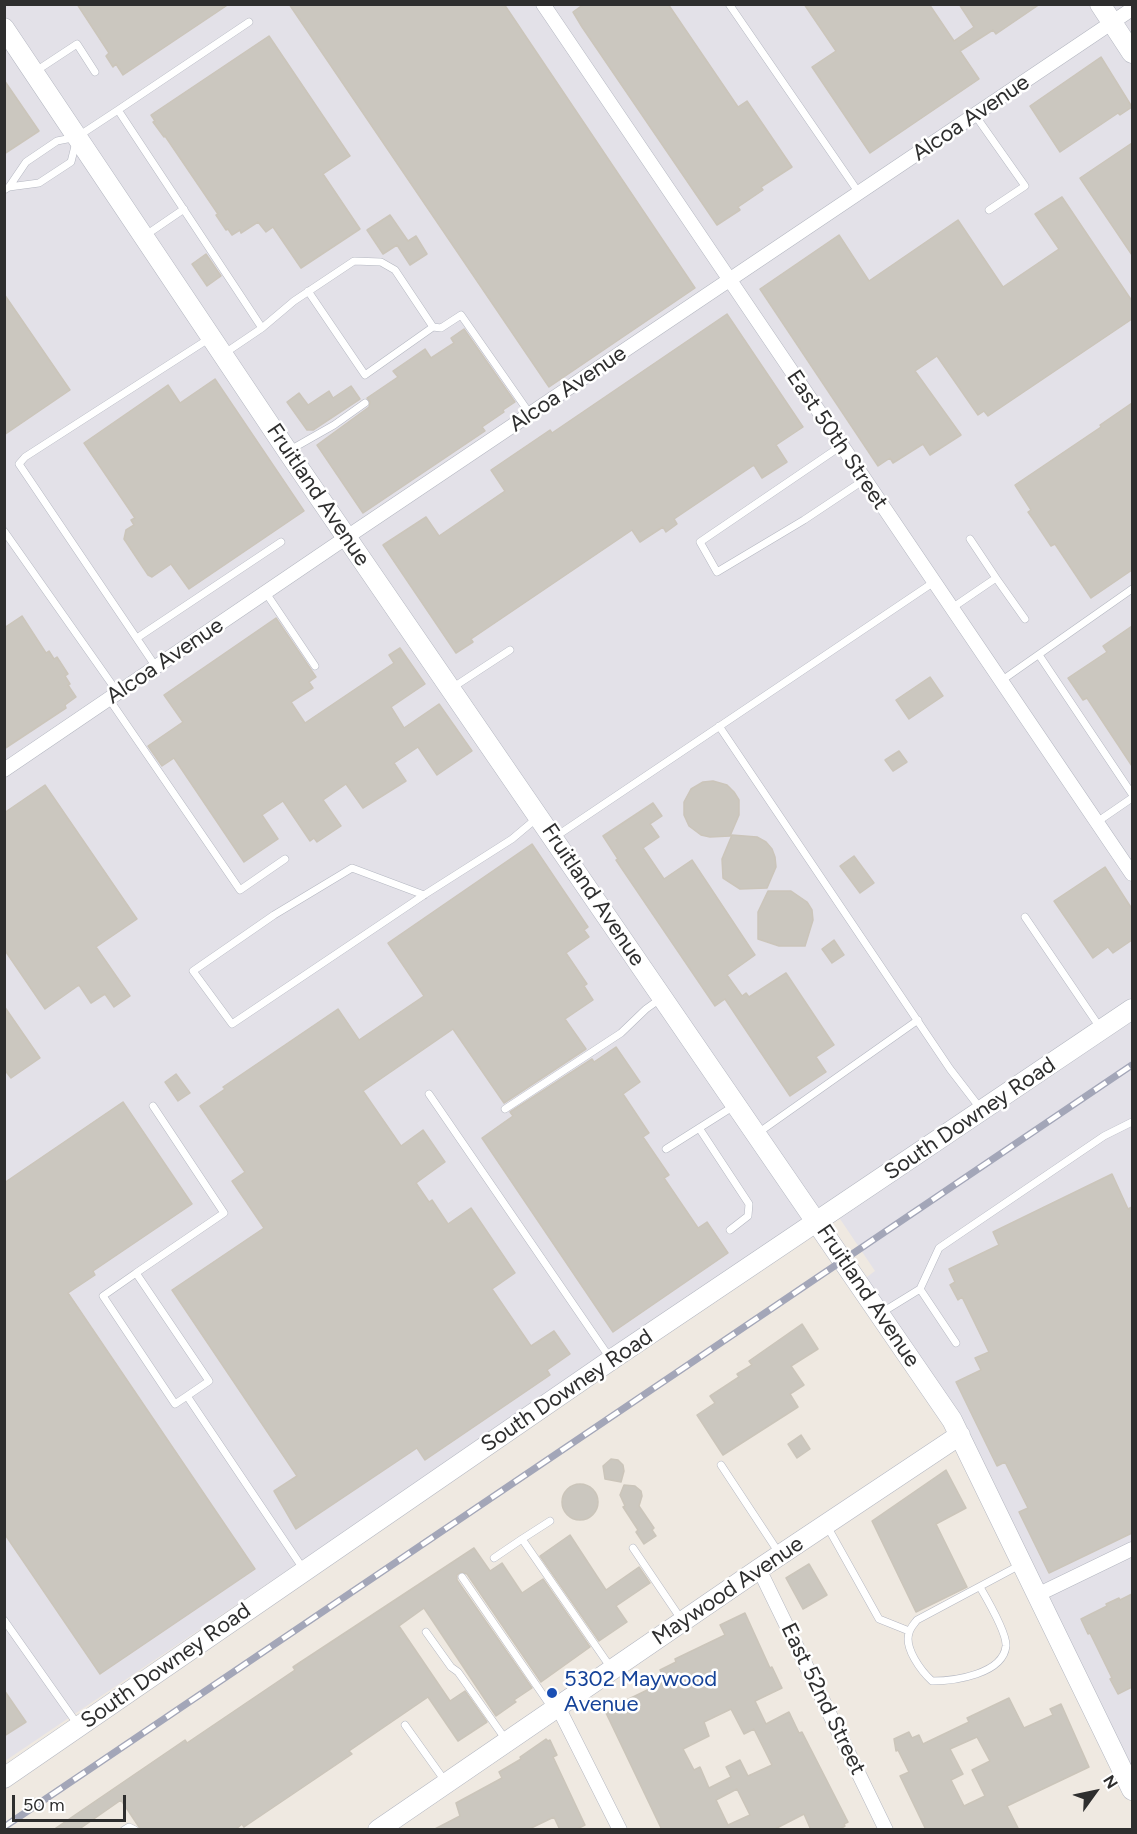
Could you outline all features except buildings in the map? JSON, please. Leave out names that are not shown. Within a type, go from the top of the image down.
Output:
[{"type":"street","name":"East 50th Street","points":[[543,4],[1132,873]]},
{"type":"street","points":[[1100,4],[1132,53]]},
{"type":"street","name":"Alcoa Avenue","points":[[4,770],[1132,9]]},
{"type":"street","name":"Fruitland Avenue","points":[[4,28],[288,452],[952,1420],[1130,1779]]},
{"type":"street","name":"South Downey Road","points":[[4,1778],[611,1360],[1132,1009]]},
{"type":"street","name":"Maywood Avenue","points":[[378,1830],[759,1569],[960,1435]]},
{"type":"street","points":[[1037,1595],[1132,1549]]},
{"type":"street","name":"East 52nd Street","points":[[759,1569],[886,1830]]},
{"type":"street","points":[[556,1709],[620,1830]]},
{"type":"lane","points":[[729,4],[859,193]]},
{"type":"lane","points":[[7,189],[26,162],[57,141],[77,137],[249,22]]},
{"type":"lane","points":[[34,73],[76,44],[95,72]]},
{"type":"lane","points":[[118,110],[262,328]]},
{"type":"lane","points":[[975,115],[1025,186],[989,210]]},
{"type":"lane","points":[[7,189],[39,183],[71,162],[77,137]]},
{"type":"lane","points":[[144,236],[184,209]]},
{"type":"lane","points":[[223,355],[262,328],[294,301],[354,261],[381,262],[395,270],[434,327]]},
{"type":"lane","points":[[308,291],[365,375],[434,327],[441,328],[461,315],[530,414]]},
{"type":"lane","points":[[156,667],[19,464],[25,457],[211,337]]},
{"type":"lane","points":[[288,452],[334,425],[365,403]]},
{"type":"lane","points":[[841,446],[700,542],[717,572],[804,520],[864,480]]},
{"type":"lane","points":[[4,531],[240,890],[285,859]]},
{"type":"lane","points":[[970,538],[1025,619]]},
{"type":"lane","points":[[137,639],[281,542]]},
{"type":"lane","points":[[952,608],[996,578]]},
{"type":"lane","points":[[553,838],[934,582]]},
{"type":"lane","points":[[1001,681],[1132,589]]},
{"type":"lane","points":[[266,592],[315,666]]},
{"type":"lane","points":[[450,689],[510,650]]},
{"type":"lane","points":[[1039,655],[1132,796],[1097,822]]},
{"type":"lane","points":[[719,726],[950,1069],[982,1110]]},
{"type":"lane","points":[[424,895],[352,868],[274,915],[193,971],[232,1024],[512,839],[539,817]]},
{"type":"lane","points":[[1025,917],[1102,1029]]},
{"type":"lane","points":[[505,1109],[621,1033],[646,1009],[662,998]]},
{"type":"lane","points":[[756,1134],[918,1020]]},
{"type":"lane","points":[[429,1094],[611,1360]]},
{"type":"lane","points":[[666,1149],[736,1104]]},
{"type":"lane","points":[[136,1272],[209,1381],[176,1404],[103,1296],[136,1272],[224,1213],[153,1106]]},
{"type":"lane","points":[[879,1314],[920,1289],[939,1248],[1104,1136],[1132,1122]]},
{"type":"lane","points":[[699,1128],[749,1204],[748,1216],[730,1230]]},
{"type":"lane","points":[[920,1289],[956,1343]]},
{"type":"lane","points":[[187,1396],[304,1570]]},
{"type":"lane","points":[[721,1465],[780,1555]]},
{"type":"lane","points":[[494,1558],[550,1521]]},
{"type":"lane","points":[[826,1525],[879,1618],[909,1631]]},
{"type":"lane","points":[[522,1539],[612,1670]]},
{"type":"lane","points":[[633,1548],[683,1622]]},
{"type":"lane","points":[[980,1587],[999,1623],[1006,1644],[1001,1660],[990,1668],[954,1681],[932,1681],[925,1674],[908,1644],[909,1631],[917,1620],[1022,1564]]},
{"type":"lane","points":[[462,1577],[556,1709]]},
{"type":"lane","points":[[4,1620],[80,1727]]},
{"type":"lane","points":[[426,1632],[450,1667],[458,1672],[507,1742]]},
{"type":"lane","points":[[405,1725],[447,1783]]},
{"type":"lane","points":[[124,1830],[129,1827],[135,1830]]},
{"type":"shaded area","points":[[5,5],[1132,5],[1132,1800],[964,1447],[856,1285],[875,1271],[830,1204],[5,1761]]},
{"type":"railway","points":[[4,1827],[1132,1065]]},
{"type":"place","name":"5302 Maywood Avenue","points":[[552,1693]]}]
